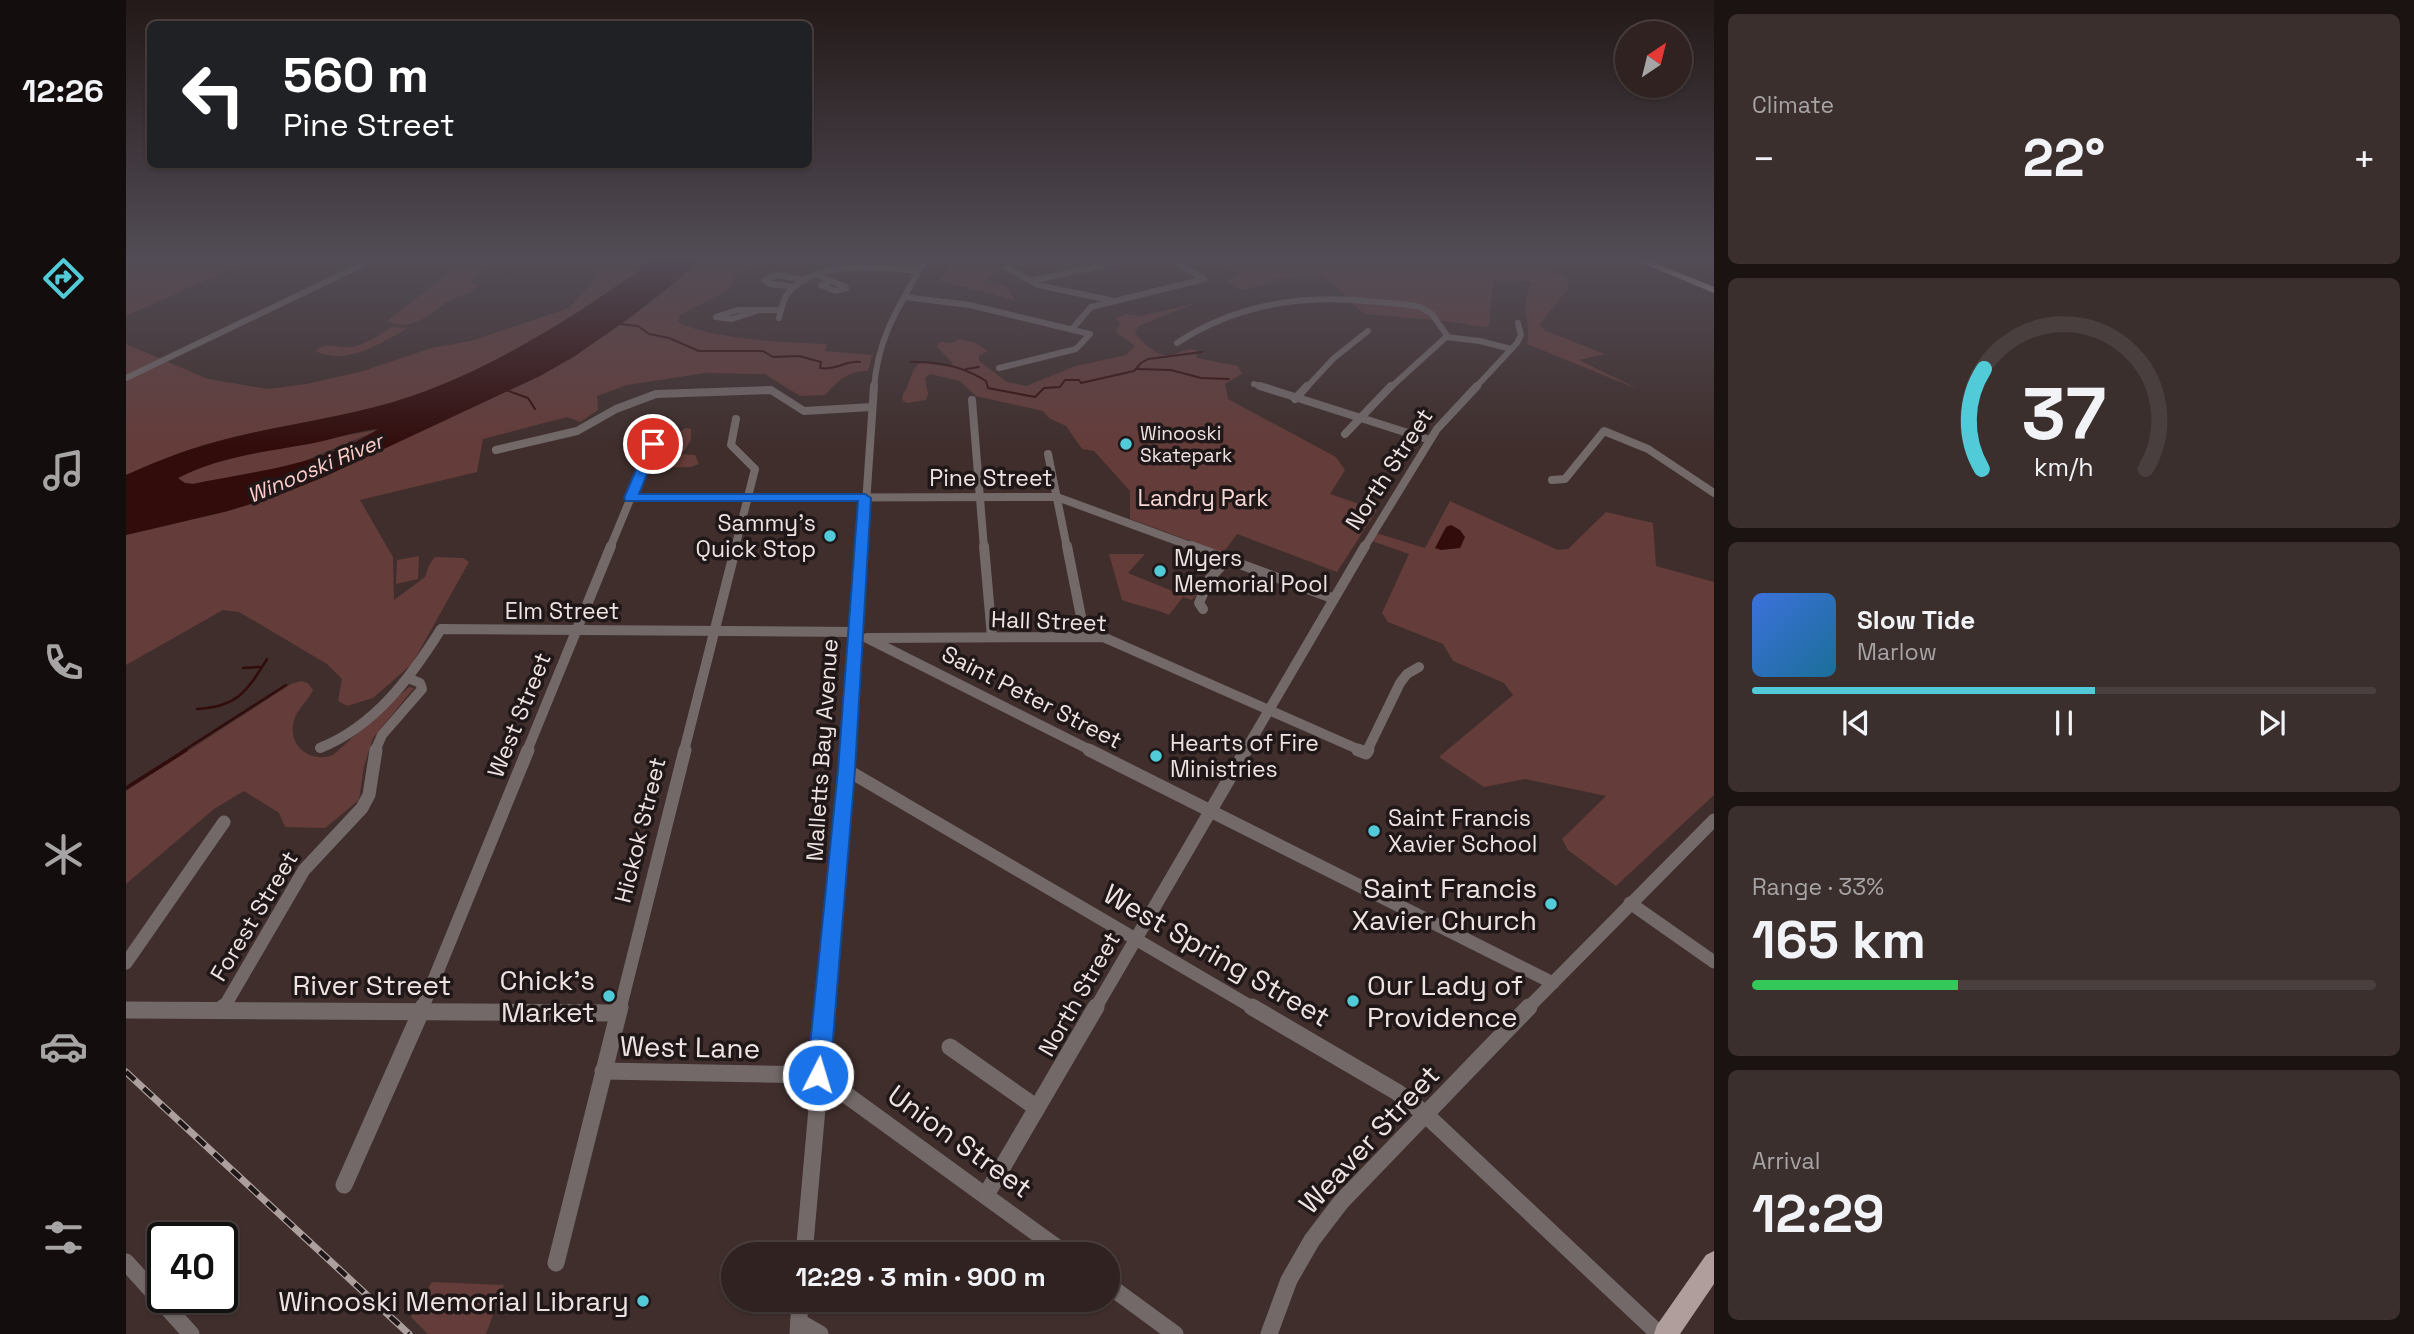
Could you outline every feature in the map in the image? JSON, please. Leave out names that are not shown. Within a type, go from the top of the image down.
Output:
[{"type":"main road","points":[[1665,1334],[1714,1263]]},
{"type":"street","points":[[126,377],[241,322]]},
{"type":"street","name":"Malletts Bay Avenue","points":[[805,1242],[859,636],[865,498],[877,351],[891,322]]},
{"type":"street","points":[[999,368],[1076,349],[1090,335],[1044,322]]},
{"type":"street","points":[[1073,329],[1079,322]]},
{"type":"street","points":[[1182,342],[1209,322]]},
{"type":"street","points":[[1440,322],[1448,337]]},
{"type":"street","name":"North Street","points":[[986,1195],[1332,598],[1430,440],[1520,337],[1518,323]]},
{"type":"street","points":[[1295,399],[1334,358],[1368,331]]},
{"type":"street","points":[[1345,434],[1398,379],[1448,337],[1511,349]]},
{"type":"street","points":[[1254,384],[1430,440]]},
{"type":"street","points":[[496,450],[577,431],[616,408],[671,392],[766,390],[777,392],[796,408],[808,411],[844,406],[872,407]]},
{"type":"street","points":[[972,400],[992,637]]},
{"type":"street","name":"Hickok Street","points":[[556,1263],[755,469],[750,460],[732,449],[736,419]]},
{"type":"street","points":[[1552,480],[1565,479],[1604,431],[1627,438],[1660,454],[1714,493]]},
{"type":"street","name":"West Street","points":[[344,1185],[421,1012],[653,444],[661,438]]},
{"type":"street","points":[[1048,454],[1084,637]]},
{"type":"street","name":"Pine Street","points":[[631,498],[1057,497],[1332,598]]},
{"type":"street","points":[[1203,609],[1199,603],[1204,588],[1228,559]]},
{"type":"street","name":"Elm Street","points":[[320,748],[330,745],[354,729],[408,678],[441,629],[714,631],[859,636]]},
{"type":"street","name":"Hall Street","points":[[859,636],[1107,638],[1366,753],[1400,683],[1407,674],[1419,667]]},
{"type":"street","name":"Saint Peter Street","points":[[859,636],[1553,983]]},
{"type":"street","name":"Forest Street","points":[[222,1010],[304,870],[366,801],[377,745],[394,719],[422,689],[420,683],[408,678]]},
{"type":"street","name":"West Spring Street","points":[[846,770],[1373,1077],[1424,1113],[1659,1334]]},
{"type":"street","name":"Weaver Street","points":[[1269,1334],[1289,1280],[1312,1240],[1341,1202],[1424,1113],[1714,820]]},
{"type":"street","points":[[126,963],[224,822]]},
{"type":"street","points":[[1630,903],[1714,962]]},
{"type":"street","name":"River Street","points":[[126,1010],[618,1013]]},
{"type":"street","points":[[950,1047],[1037,1108]]},
{"type":"street","name":"West Lane","points":[[603,1071],[818,1075]]},
{"type":"street","name":"Union Street","points":[[818,1075],[851,1096],[1049,1242]]},
{"type":"street","points":[[126,1262],[191,1334]]},
{"type":"street","points":[[1120,1293],[1175,1334]]},
{"type":"street","points":[[798,1328],[820,1334]]},
{"type":"green space","points":[[391,322],[415,322],[405,325]]},
{"type":"green space","points":[[527,322],[562,322],[501,357],[412,396],[388,404],[215,442],[126,475],[126,344],[208,379],[268,389],[306,384],[363,371],[431,348],[471,341]]},
{"type":"green space","points":[[624,322],[679,322],[711,333],[771,341],[827,344],[825,351],[872,355],[868,371],[844,377],[825,395],[800,396],[765,374],[705,373],[627,385],[597,396],[598,410],[580,422],[567,417],[483,439],[477,472],[360,500],[393,557],[394,600],[425,577],[435,557],[463,558],[469,562],[412,664],[373,698],[347,706],[338,701],[342,679],[327,664],[239,612],[223,610],[126,665],[126,535],[228,511],[540,376]]},
{"type":"green space","name":"Landry Park","points":[[1147,322],[1138,326],[1135,334],[1150,348],[1163,355],[1192,349],[1196,350],[1197,358],[1238,366],[1242,374],[1225,384],[1228,399],[1336,457],[1345,470],[1330,494],[1377,510],[1337,572],[1237,534],[1223,553],[1130,519],[1130,491],[1094,451],[1082,449],[1066,426],[1049,418],[1043,411],[976,396],[960,381],[930,374],[925,378],[928,394],[926,400],[907,403],[902,400],[919,364],[951,366],[953,363],[937,347],[940,342],[951,343],[959,339],[976,343],[988,351],[979,356],[979,361],[1007,382],[1026,386],[1076,366],[1126,355],[1135,346],[1116,332],[1120,323]]},
{"type":"green space","points":[[1453,322],[1489,322],[1489,326]]},
{"type":"green space","points":[[1527,322],[1541,322],[1539,325],[1546,331],[1605,354],[1579,360],[1640,390],[1527,344]]},
{"type":"green space","points":[[392,327],[408,328],[375,346],[351,354],[327,355],[315,351],[329,345],[357,346]]},
{"type":"green space","points":[[685,428],[691,429],[691,440],[682,454],[695,455],[699,464],[691,467],[649,468],[658,444],[669,441]]},
{"type":"green space","points":[[381,429],[292,466],[193,484],[177,478],[207,465],[248,454]]},
{"type":"green space","points":[[1450,501],[1558,550],[1568,549],[1606,512],[1653,523],[1656,566],[1714,582],[1714,795],[1616,886],[1568,850],[1562,839],[1606,796],[1525,779],[1484,787],[1439,757],[1513,695],[1504,683],[1453,661],[1443,644],[1388,622],[1382,613],[1409,554],[1372,541],[1376,533],[1425,548]]},
{"type":"green space","points":[[1109,554],[1145,554],[1128,573],[1180,594],[1185,590],[1196,595],[1192,600],[1183,597],[1169,615],[1122,600]]},
{"type":"green space","points":[[419,556],[418,579],[396,584],[397,560]]},
{"type":"green space","points":[[301,681],[308,683],[313,690],[296,716],[293,733],[295,741],[304,752],[317,757],[333,755],[409,687],[414,688],[373,738],[364,766],[359,800],[325,828],[285,827],[279,813],[244,791],[214,809],[126,884],[126,791],[291,684]]},
{"type":"green space","points":[[432,1282],[504,1285],[486,1334],[428,1334],[411,1317]]},
{"type":"water","name":"Winooski River","points":[[561,322],[623,322],[575,356],[540,376],[324,477],[274,497],[228,511],[126,535],[126,475],[204,445],[388,404],[472,371]],"holes":[[[378,429],[335,451],[288,465],[193,484],[178,478],[225,460]]]},
{"type":"water","points":[[1451,525],[1465,537],[1460,548],[1435,548],[1446,527]]},
{"type":"waterway","points":[[620,324],[638,326],[649,334],[669,338],[699,351],[763,351],[773,357],[799,356],[821,362],[820,368],[826,369],[860,362]]},
{"type":"waterway","points":[[910,362],[950,366],[986,381],[988,388],[1035,397],[1044,388],[1060,387],[1065,380],[1079,380],[1081,383],[1134,371],[1148,359],[1202,352]]},
{"type":"waterway","points":[[966,369],[979,367]]},
{"type":"waterway","points":[[1136,369],[1171,370],[1201,378],[1229,379]]},
{"type":"waterway","points":[[506,390],[528,398],[535,409]]},
{"type":"waterway","points":[[197,709],[211,708],[232,701],[247,688],[267,659]]},
{"type":"waterway","points":[[243,668],[260,667]]},
{"type":"waterway","points":[[183,751],[286,685]]},
{"type":"waterway","points":[[126,788],[186,750]]},
{"type":"railway","points":[[126,1072],[409,1334]]},
{"type":"place","name":"Winooski Skatepark","points":[[1126,444]]},
{"type":"place","name":"Sammy's Quick Stop","points":[[830,536]]},
{"type":"place","name":"Myers Memorial Pool","points":[[1160,571]]},
{"type":"place","name":"Hearts of Fire Ministries","points":[[1156,756]]},
{"type":"place","name":"Saint Francis Xavier School","points":[[1374,831]]},
{"type":"place","name":"Saint Francis Xavier Church","points":[[1551,904]]},
{"type":"place","name":"Chick's Market","points":[[609,996]]},
{"type":"place","name":"Our Lady of Providence","points":[[1353,1001]]},
{"type":"place","name":"Winooski Memorial Library","points":[[643,1301]]},
{"type":"route","points":[[653,444],[631,498],[865,498],[846,770],[818,1075]]}]
